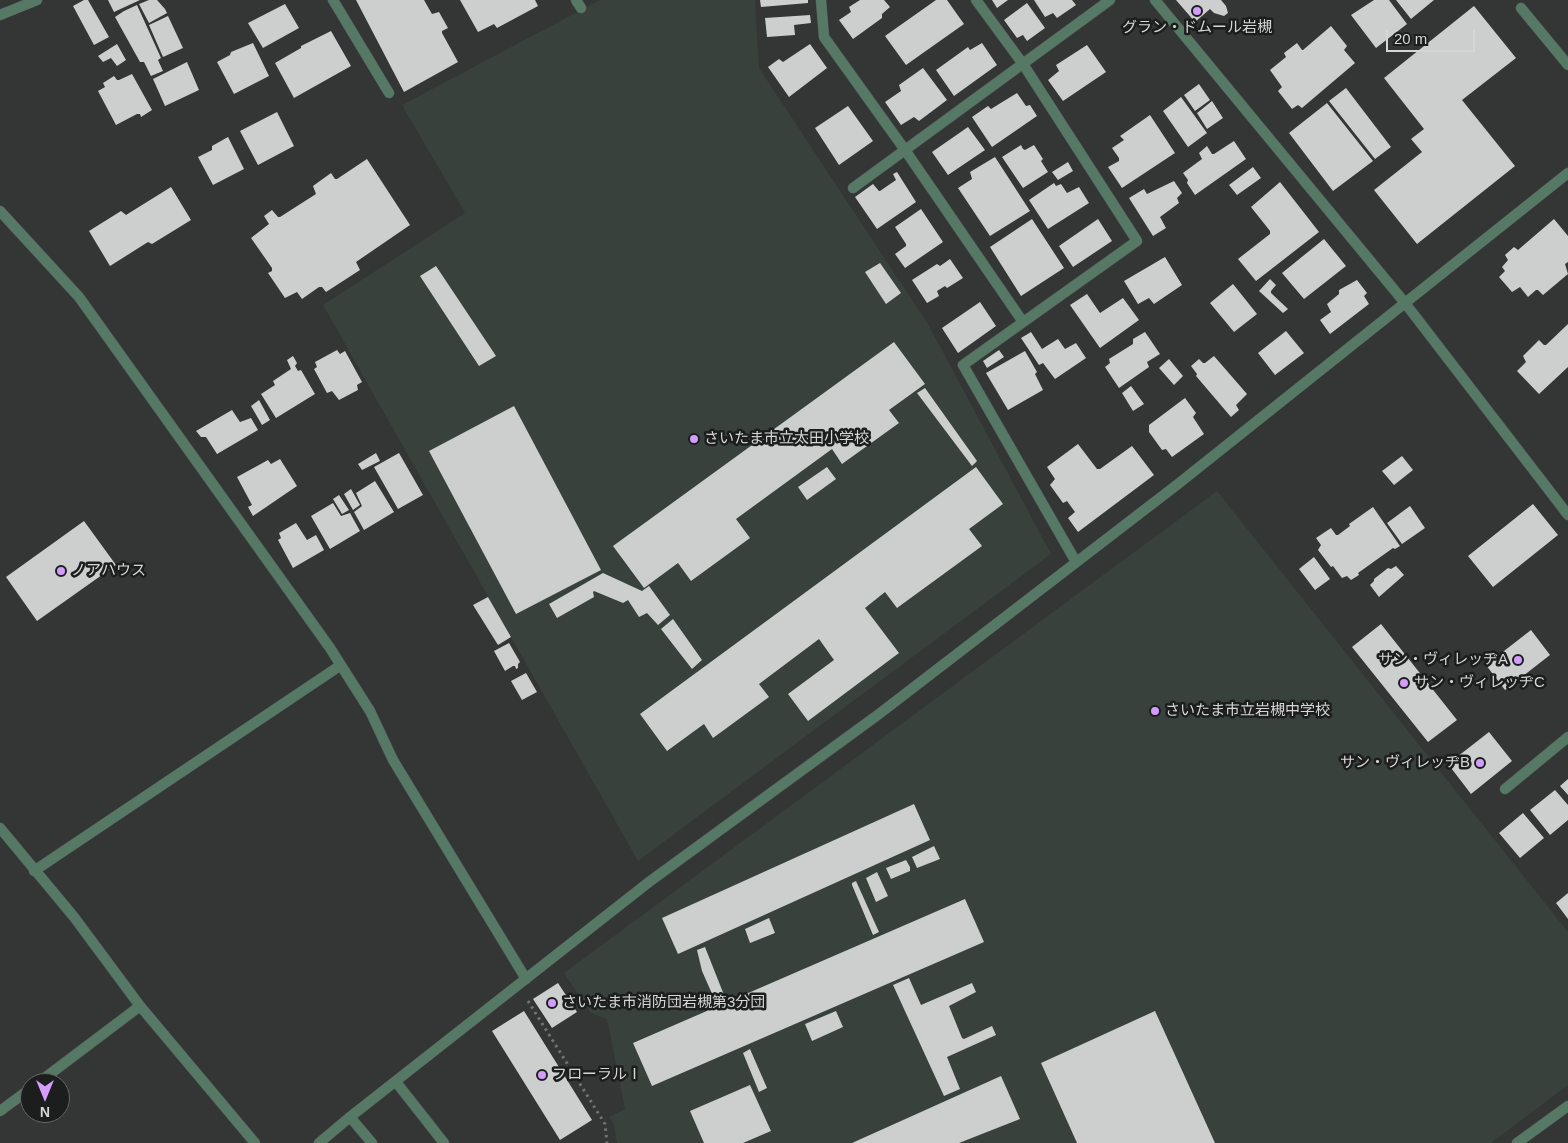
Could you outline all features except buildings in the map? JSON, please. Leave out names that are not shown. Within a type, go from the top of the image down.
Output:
[{"type":"street","points":[[0,15],[37,0]]},
{"type":"street","points":[[333,0],[389,93]]},
{"type":"street","points":[[821,0],[824,37],[905,150],[1023,322]]},
{"type":"street","points":[[976,0],[1022,64],[1137,241],[963,365],[1076,562]]},
{"type":"street","points":[[853,188],[1110,0]]},
{"type":"street","points":[[1155,0],[1405,303],[1568,515]]},
{"type":"street","points":[[1521,8],[1568,65]]},
{"type":"street","points":[[319,1143],[649,882],[886,708],[1194,471],[1568,173]]},
{"type":"street","points":[[0,211],[79,297],[330,648],[370,711],[393,760],[522,982]]},
{"type":"street","points":[[34,870],[341,665]]},
{"type":"street","points":[[1505,789],[1568,737]]},
{"type":"street","points":[[0,828],[74,917],[140,1006],[255,1143]]},
{"type":"street","points":[[51,1073],[140,1006]]},
{"type":"street","points":[[396,1082],[444,1143]]},
{"type":"street","points":[[0,1111],[20,1096]]},
{"type":"street","points":[[1517,1143],[1568,1106]]},
{"type":"street","points":[[350,1117],[372,1143]]},
{"type":"path","points":[[522,982],[605,1124],[606,1143]]},
{"type":"shaded area","name":"さいたま市立太田小学校","points":[[600,0],[755,0],[759,68],[928,324],[1051,554],[638,861],[323,305],[465,213],[402,105]]},
{"type":"shaded area","name":"さいたま市立岩槻中学校","points":[[1217,491],[1568,932],[1568,1085],[1491,1143],[617,1143],[614,1125],[609,1117],[625,1109],[607,1019],[591,1013],[564,973]]},
{"type":"place","name":"グラン・ドムール岩槻","points":[[1197,11]]},
{"type":"place","name":"さいたま市立太田小学校","points":[[694,439]]},
{"type":"place","name":"ノアハウス","points":[[61,571]]},
{"type":"place","name":"サン・ヴィレッヂA","points":[[1518,660]]},
{"type":"place","name":"サン・ヴィレッヂC","points":[[1404,683]]},
{"type":"place","name":"さいたま市立岩槻中学校","points":[[1155,711]]},
{"type":"place","name":"サン・ヴィレッヂB","points":[[1480,763]]},
{"type":"place","name":"さいたま市消防団岩槻第3分団","points":[[552,1003]]},
{"type":"place","name":"フローラルⅠ","points":[[542,1075]]}]
